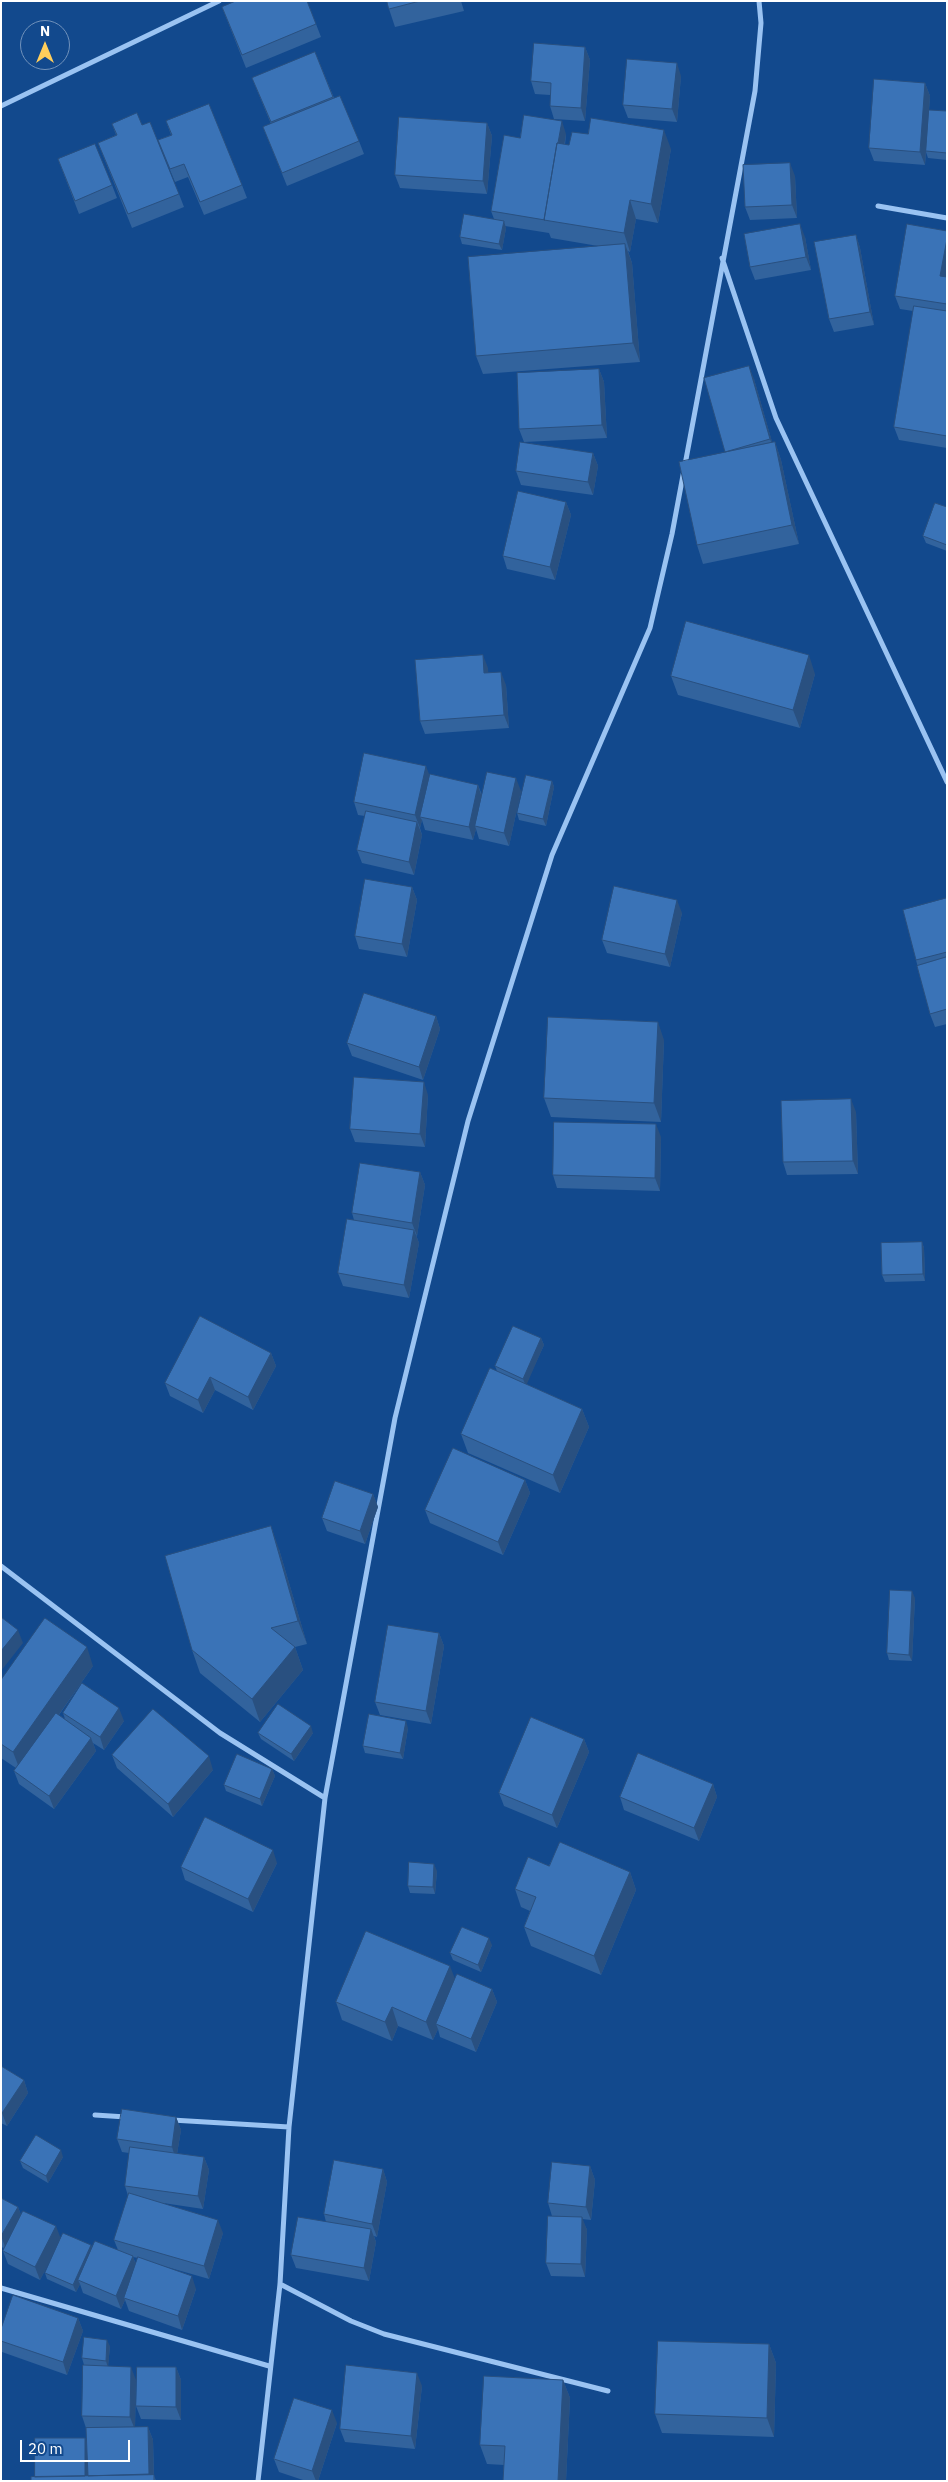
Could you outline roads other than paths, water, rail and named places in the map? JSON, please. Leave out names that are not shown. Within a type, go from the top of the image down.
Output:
[{"type":"street","points":[[1,106],[219,1]]},
{"type":"street","points":[[258,2481],[269,2366],[280,2284],[289,2127],[325,1798],[395,1418],[468,1121],[552,855],[650,628],[672,534],[754,92],[761,22],[758,1]]},
{"type":"street","points":[[878,206],[947,218]]},
{"type":"street","points":[[722,258],[776,418],[946,779]]},
{"type":"street","points":[[1,1566],[220,1733],[325,1798]]},
{"type":"street","points":[[95,2116],[134,2118]]},
{"type":"street","points":[[163,2120],[289,2127]]},
{"type":"street","points":[[280,2284],[351,2321],[384,2334],[608,2391]]},
{"type":"street","points":[[1,2288],[269,2366]]}]
